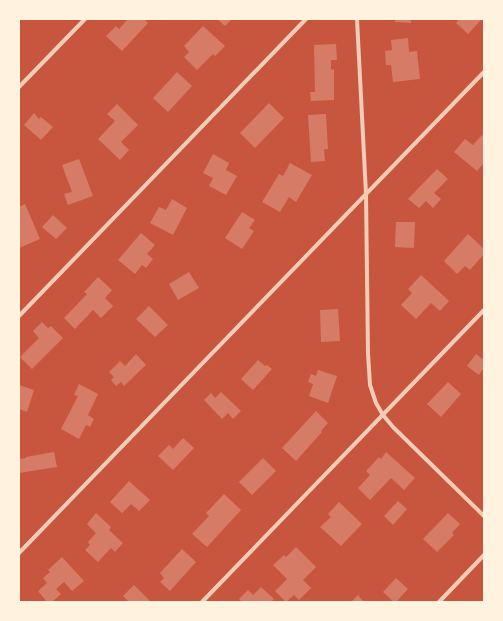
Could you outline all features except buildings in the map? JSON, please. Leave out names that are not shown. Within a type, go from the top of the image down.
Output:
[{"type":"street","points":[[19,316],[306,19]]},
{"type":"street","points":[[357,19],[366,194],[368,354],[370,385],[376,403],[383,415],[393,427],[484,516]]},
{"type":"street","points":[[19,87],[82,20]]},
{"type":"street","points":[[19,553],[484,72]]},
{"type":"street","points":[[202,602],[484,310]]},
{"type":"street","points":[[438,602],[484,555]]}]
